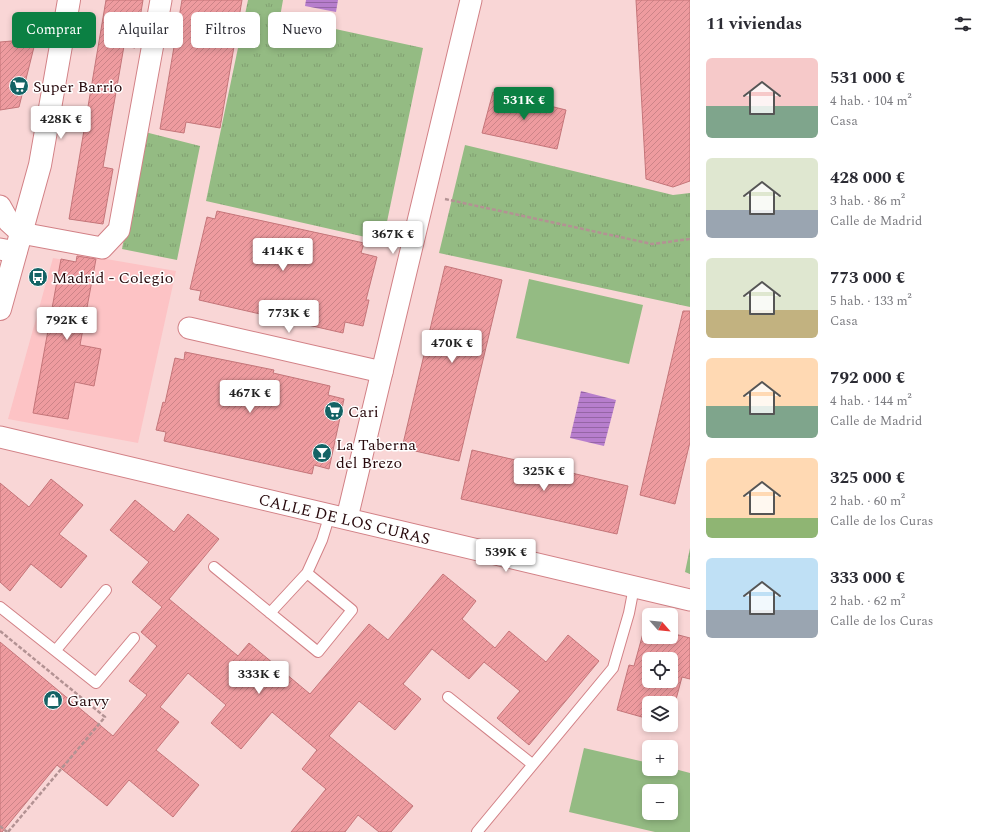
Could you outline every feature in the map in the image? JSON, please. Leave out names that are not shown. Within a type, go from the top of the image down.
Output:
[{"type":"street","points":[[0,309],[12,245],[40,164],[69,0]]},
{"type":"street","points":[[12,245],[102,248],[119,230],[161,0]]},
{"type":"street","points":[[338,516],[382,372],[471,0]]},
{"type":"street","points":[[0,206],[9,222],[12,245]]},
{"type":"street","points":[[189,328],[382,372]]},
{"type":"street","name":"CALLE DE LOS CURAS","points":[[0,437],[690,600]]},
{"type":"lane","points":[[270,613],[307,573],[322,540],[338,516]]},
{"type":"lane","points":[[214,568],[318,652],[352,610],[307,573]]},
{"type":"lane","points":[[477,832],[613,668],[629,613],[634,587]]},
{"type":"lane","points":[[56,650],[106,590]]},
{"type":"lane","points":[[0,607],[96,683],[134,638]]},
{"type":"lane","points":[[448,697],[532,764]]},
{"type":"path","points":[[425,194],[652,244],[690,239]]},
{"type":"path","points":[[0,631],[105,716],[8,832],[0,826]]},
{"type":"path","points":[[101,720],[105,724]]},
{"type":"shaded area","points":[[306,0],[338,0],[336,12],[305,6]]},
{"type":"shaded area","points":[[77,254],[176,271],[138,443],[8,419],[53,258],[76,262]]},
{"type":"shaded area","points":[[581,391],[616,400],[604,446],[570,438]]},
{"type":"green space","points":[[248,0],[283,0],[281,12],[268,12],[268,48],[336,48],[336,29],[423,48],[383,241],[206,201],[238,48],[260,48],[260,12],[245,12]]},
{"type":"green space","points":[[145,132],[200,146],[177,260],[122,249]]},
{"type":"green space","points":[[465,145],[673,195],[690,193],[690,307],[439,253]]},
{"type":"green space","points":[[529,279],[643,305],[629,364],[516,338]]},
{"type":"green space","points":[[690,548],[690,574],[685,572]]},
{"type":"green space","points":[[584,748],[642,761],[642,776],[678,776],[678,770],[690,773],[690,832],[655,832],[569,812]]},
{"type":"building","points":[[106,0],[143,0],[141,12],[104,12],[104,48],[124,48],[103,167],[113,169],[103,224],[69,219]]},
{"type":"building","points":[[182,0],[242,0],[240,12],[191,12],[191,48],[234,48],[220,128],[186,122],[184,133],[160,129],[174,48],[183,48],[183,12],[180,12]]},
{"type":"building","points":[[636,0],[690,0],[690,181],[673,187],[646,179]]},
{"type":"building","points":[[12,41],[12,48],[34,48],[19,107],[0,110],[0,42]]},
{"type":"building","points":[[493,92],[566,110],[557,149],[482,133]]},
{"type":"building","points":[[217,211],[364,243],[361,253],[377,257],[366,300],[369,300],[363,326],[345,322],[343,333],[199,300],[201,291],[190,289],[207,217],[215,219]]},
{"type":"building","points":[[77,256],[96,259],[80,345],[101,349],[94,386],[75,382],[68,419],[33,413],[61,259],[76,262]]},
{"type":"building","points":[[445,266],[502,280],[459,461],[402,448]]},
{"type":"building","points":[[683,311],[690,311],[690,442],[675,504],[640,495]]},
{"type":"building","points":[[185,352],[274,370],[273,373],[330,386],[328,395],[344,399],[329,469],[314,465],[312,474],[164,441],[166,432],[156,430],[163,402],[165,403],[175,358],[184,360]]},
{"type":"building","points":[[472,450],[628,486],[617,534],[461,499]]},
{"type":"building","points":[[51,479],[83,505],[59,534],[87,556],[61,588],[31,564],[10,591],[0,582],[0,483],[29,507]]},
{"type":"building","points":[[135,500],[174,532],[188,514],[219,539],[169,599],[238,656],[249,643],[310,694],[369,624],[388,640],[443,574],[476,601],[462,619],[495,648],[509,631],[546,662],[568,635],[599,661],[529,745],[497,718],[520,691],[484,662],[469,679],[432,649],[403,684],[421,699],[395,730],[359,701],[329,736],[413,806],[391,832],[379,832],[358,815],[345,832],[291,832],[326,789],[302,769],[317,750],[272,712],[241,749],[211,723],[226,705],[188,673],[160,707],[179,722],[156,750],[199,785],[173,817],[129,780],[107,806],[57,765],[2,832],[0,832],[0,642],[113,736],[147,695],[129,681],[157,646],[141,632],[162,607],[132,582],[149,562],[110,530]]},
{"type":"building","points":[[678,635],[690,638],[690,679],[682,677],[677,696],[642,696],[642,717],[617,710],[629,665],[634,666],[642,637],[642,644],[678,644]]},
{"type":"place","name":"Super Barrio","points":[[19,86]]},
{"type":"place","name":"Madrid - Colegio","points":[[38,277]]},
{"type":"place","name":"Cari","points":[[334,411]]},
{"type":"place","name":"La Taberna del Brezo","points":[[322,453]]},
{"type":"place","name":"Garvy","points":[[53,700]]}]
